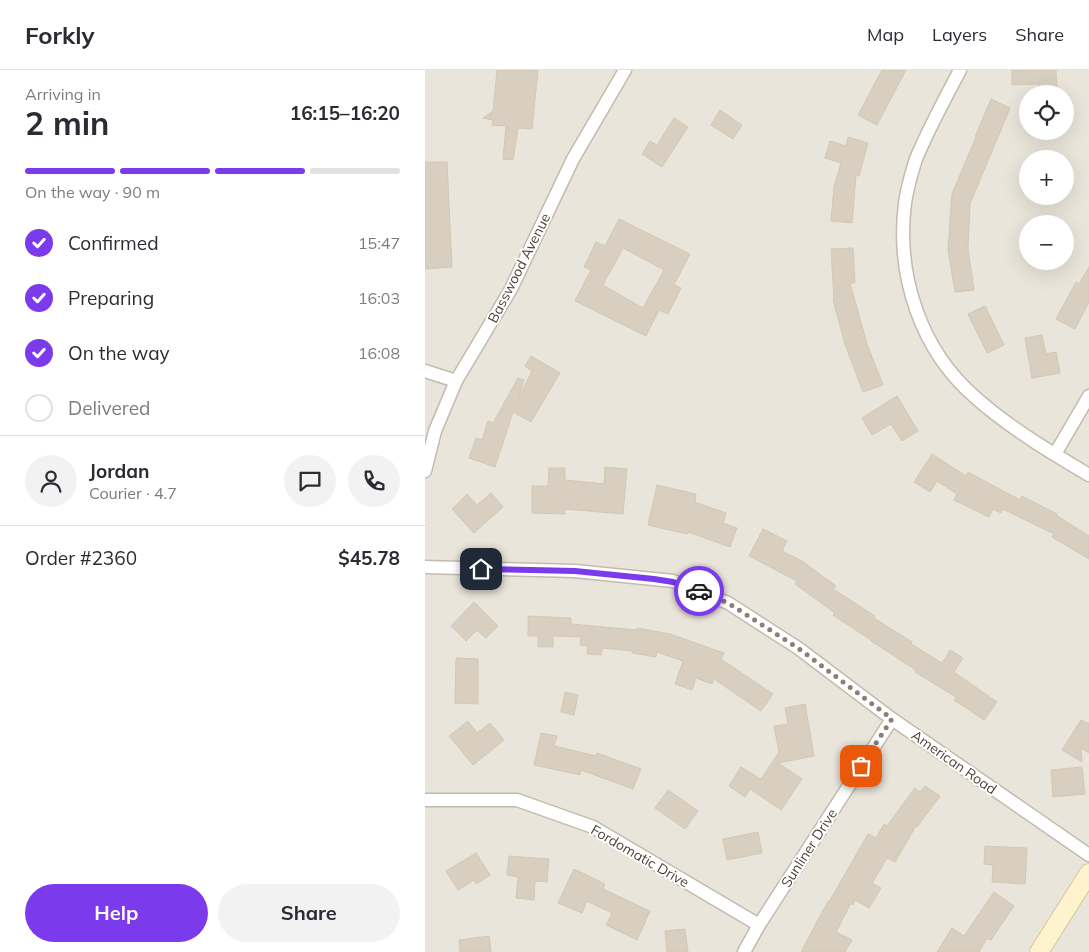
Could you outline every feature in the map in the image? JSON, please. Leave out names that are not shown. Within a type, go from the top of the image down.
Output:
[{"type":"street","name":"Basswood Avenue","points":[[425,471],[435,431],[457,381],[511,288],[573,159],[625,70]]},
{"type":"street","points":[[960,70],[932,123],[915,161],[905,202],[903,244],[907,276],[916,312],[930,342],[949,370],[975,398],[1003,420],[1089,475]]},
{"type":"street","points":[[425,371],[457,381]]},
{"type":"street","points":[[1055,454],[1089,396]]},
{"type":"street","name":"American Road","points":[[425,567],[575,571],[673,582],[728,603],[798,648],[892,719],[1089,855]]},
{"type":"street","name":"Sunliner Drive","points":[[744,952],[892,719]]},
{"type":"street","name":"Fordomatic Drive","points":[[425,800],[517,800],[593,827],[759,926]]},
{"type":"street","points":[[1039,952],[1089,873]]},
{"type":"shaded area","points":[[425,70],[1089,70],[1089,952],[425,952]]},
{"type":"building","points":[[497,70],[538,70],[532,129],[518,128],[513,160],[503,159],[506,126],[492,125],[493,120],[483,118],[493,111]]},
{"type":"building","points":[[882,70],[906,70],[877,125],[858,115]]},
{"type":"building","points":[[1012,70],[1056,70],[1057,85],[1012,85]]},
{"type":"building","points":[[991,99],[1010,108],[970,204],[968,248],[974,290],[955,292],[948,250],[952,194]]},
{"type":"building","points":[[720,110],[742,125],[733,139],[711,125]]},
{"type":"building","points":[[674,118],[688,127],[662,167],[642,154],[650,141],[657,145]]},
{"type":"building","points":[[848,137],[868,143],[859,176],[856,175],[852,223],[831,221],[834,187],[841,163],[825,158],[830,141],[846,146]]},
{"type":"building","points":[[425,162],[447,162],[452,267],[425,269]]},
{"type":"building","points":[[619,219],[690,254],[674,285],[681,288],[668,314],[659,310],[646,336],[575,301],[591,270],[584,267],[596,242],[605,246]],"holes":[[[623,248],[664,270],[643,308],[603,285]]]},
{"type":"building","points":[[853,248],[855,283],[850,283],[867,344],[883,385],[863,392],[845,344],[833,300],[831,249]]},
{"type":"building","points":[[1089,267],[1089,302],[1075,329],[1056,319],[1076,282],[1079,284]]},
{"type":"building","points":[[985,306],[1004,345],[987,353],[968,314]]},
{"type":"building","points":[[1042,335],[1046,354],[1056,352],[1060,373],[1032,378],[1025,338]]},
{"type":"building","points":[[531,356],[560,373],[531,422],[513,412],[495,467],[469,458],[476,438],[482,440],[488,421],[493,423],[518,378],[524,380],[518,399],[532,371],[525,366]]},
{"type":"building","points":[[897,396],[918,431],[902,441],[891,424],[872,435],[862,418]]},
{"type":"building","points":[[932,454],[966,476],[968,472],[1020,500],[1022,496],[1057,514],[1089,536],[1089,559],[1052,537],[1054,534],[1003,509],[1001,513],[993,509],[989,517],[954,500],[957,494],[937,481],[930,492],[914,482]]},
{"type":"building","points":[[605,467],[627,469],[623,514],[565,509],[565,514],[532,513],[532,486],[548,486],[549,468],[565,468],[565,480],[604,484]]},
{"type":"building","points":[[657,485],[696,494],[695,502],[726,513],[723,523],[737,528],[730,547],[688,532],[687,534],[648,525]]},
{"type":"building","points":[[491,493],[503,507],[474,533],[452,509],[467,494],[477,505]]},
{"type":"building","points":[[763,529],[787,541],[782,551],[802,561],[836,586],[833,589],[912,642],[911,644],[942,663],[950,650],[963,658],[954,672],[997,702],[984,720],[954,700],[956,697],[915,672],[916,670],[833,615],[835,613],[795,584],[797,581],[749,556]]},
{"type":"building","points":[[474,602],[498,626],[486,638],[477,630],[466,641],[451,626]]},
{"type":"building","points":[[528,616],[571,618],[571,624],[637,630],[637,628],[670,634],[724,653],[721,659],[773,694],[761,711],[714,679],[712,684],[696,678],[692,690],[675,684],[683,661],[657,652],[656,657],[632,653],[633,651],[602,648],[601,655],[587,654],[588,646],[580,645],[581,637],[553,636],[553,647],[538,647],[538,636],[528,636]]},
{"type":"building","points":[[456,658],[478,659],[478,704],[455,703]]},
{"type":"building","points":[[565,692],[578,695],[574,715],[561,712]]},
{"type":"building","points":[[805,704],[814,756],[778,763],[802,779],[781,810],[750,789],[745,797],[729,786],[741,767],[761,779],[779,752],[774,726],[788,724],[785,708]]},
{"type":"building","points":[[1081,720],[1089,724],[1089,753],[1081,748],[1082,762],[1062,750]]},
{"type":"building","points":[[468,721],[477,733],[490,723],[504,740],[473,765],[449,736]]},
{"type":"building","points":[[541,733],[557,736],[554,746],[596,756],[597,753],[641,769],[633,789],[581,770],[580,775],[534,765]]},
{"type":"building","points":[[1082,767],[1085,794],[1053,797],[1051,770]]},
{"type":"building","points":[[925,786],[940,796],[916,826],[895,862],[887,858],[872,883],[881,888],[869,908],[855,900],[853,905],[851,903],[836,932],[852,940],[845,952],[801,952],[828,901],[868,834],[876,838],[884,824],[887,826],[915,788],[920,792]]},
{"type":"building","points":[[668,790],[698,811],[685,829],[655,808]]},
{"type":"building","points":[[758,832],[762,853],[727,860],[723,839]]},
{"type":"building","points":[[985,846],[1027,848],[1025,884],[992,882],[993,865],[984,864]]},
{"type":"building","points":[[476,853],[490,875],[476,884],[474,880],[458,890],[446,871]]},
{"type":"building","points":[[509,856],[549,859],[547,882],[535,881],[534,900],[516,898],[518,877],[507,875]]},
{"type":"building","points":[[574,869],[605,884],[603,889],[650,911],[637,940],[606,925],[612,913],[587,901],[582,913],[558,903]]},
{"type":"building","points":[[994,892],[1014,906],[991,940],[987,938],[979,952],[937,952],[952,928],[964,936]]},
{"type":"building","points":[[685,929],[688,952],[667,952],[665,931]]},
{"type":"building","points":[[489,936],[491,952],[460,952],[459,940]]},
{"type":"way so far","points":[[699,591],[728,603],[798,648],[892,719],[861,766]]},
{"type":"route","points":[[481,569],[575,571],[673,582],[699,591]]}]
